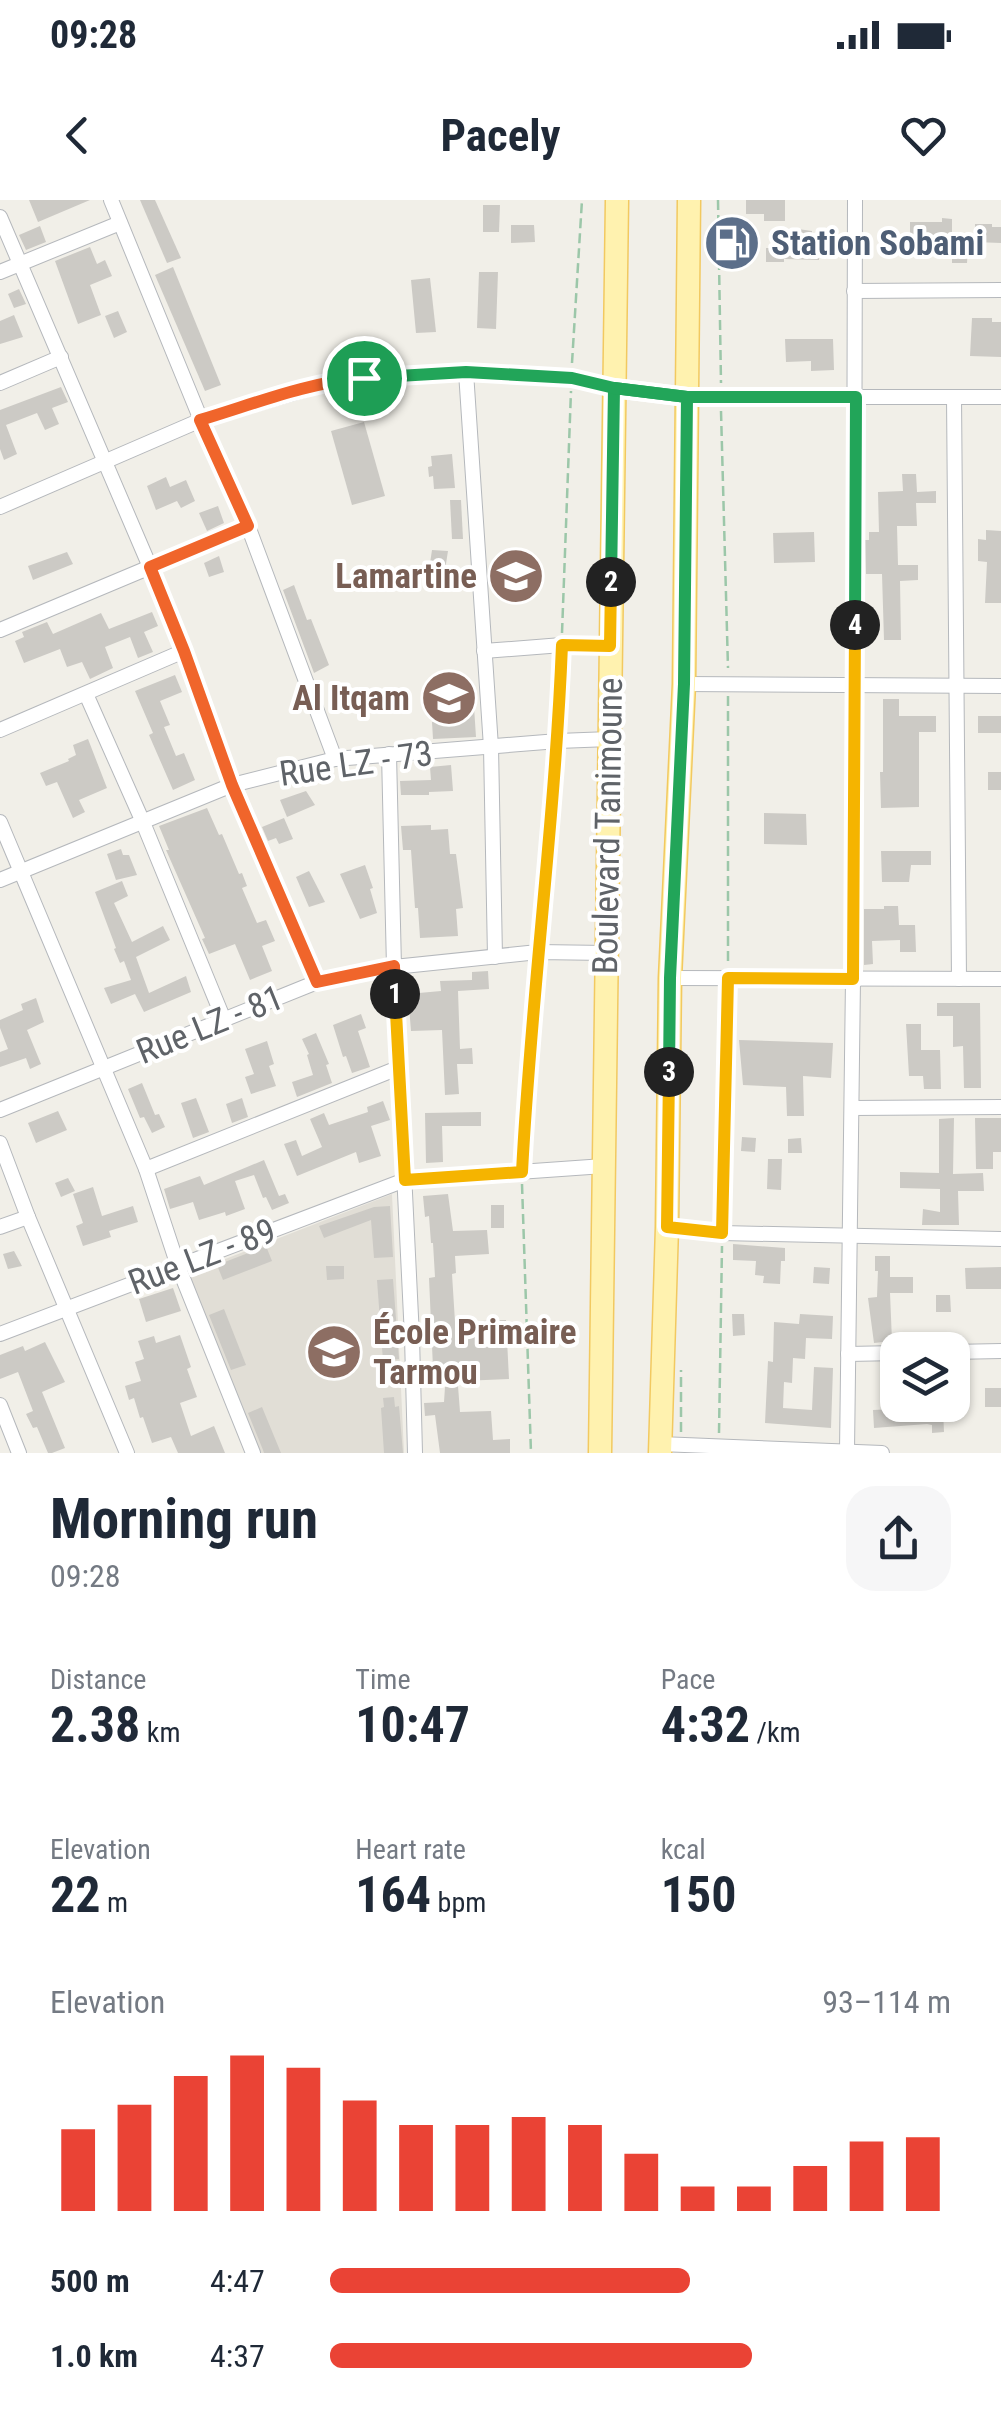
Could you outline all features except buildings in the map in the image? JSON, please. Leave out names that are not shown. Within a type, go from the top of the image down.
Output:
[{"type":"main road","name":"Boulevard Tanimoune","points":[[600,1453],[617,200]]},
{"type":"main road","name":"Boulevard Tanimoune","points":[[660,1448],[670,978],[684,684],[690,200]]},
{"type":"street","points":[[111,200],[200,420],[248,526],[335,759]]},
{"type":"street","points":[[847,1451],[855,200]]},
{"type":"street","points":[[0,216],[107,462],[184,651],[232,785],[317,982]]},
{"type":"street","points":[[0,272],[120,223]]},
{"type":"street","points":[[854,290],[1001,290]]},
{"type":"street","points":[[0,383],[61,357]]},
{"type":"street","points":[[466,372],[491,746],[495,957]]},
{"type":"street","points":[[0,507],[200,420],[338,380],[466,372],[572,378],[614,388],[687,397],[1001,397]]},
{"type":"street","points":[[954,397],[959,979]]},
{"type":"street","points":[[0,630],[248,526]]},
{"type":"street","points":[[484,651],[610,646]]},
{"type":"street","points":[[0,730],[184,651]]},
{"type":"street","points":[[684,684],[1001,686]]},
{"type":"street","points":[[86,694],[224,1020]]},
{"type":"street","name":"Rue LZ - 73","points":[[0,880],[232,785],[335,759],[610,739]]},
{"type":"street","points":[[390,754],[394,966],[416,1453]]},
{"type":"street","points":[[0,822],[146,1169],[178,1266],[253,1453]]},
{"type":"street","name":"Rue LZ - 81","points":[[0,1110],[317,982],[394,966],[538,952],[606,953]]},
{"type":"street","points":[[670,978],[1001,980]]},
{"type":"street","points":[[146,1169],[398,1068]]},
{"type":"street","points":[[852,1108],[1001,1107]]},
{"type":"street","points":[[0,1142],[127,1453]]},
{"type":"street","name":"Rue LZ - 89","points":[[0,1334],[405,1180],[604,1166]]},
{"type":"street","points":[[0,1227],[28,1217]]},
{"type":"street","points":[[667,1227],[722,1233],[1001,1239]]},
{"type":"street","points":[[970,1352],[1001,1351]]},
{"type":"street","points":[[848,1354],[880,1353]]},
{"type":"street","points":[[0,1405],[19,1453]]},
{"type":"street","points":[[660,1448],[882,1453]]},
{"type":"path","points":[[532,1453],[522,1172],[558,741],[582,200]]},
{"type":"path","points":[[718,200],[728,684],[728,978],[719,1448]]},
{"type":"shaded area","points":[[392,1194],[404,1453],[258,1453],[187,1274]]},
{"type":"place","name":"Station Sobami","points":[[732,243]]},
{"type":"place","name":"Lamartine","points":[[516,576]]},
{"type":"place","name":"Al Itqam","points":[[449,698]]},
{"type":"place","name":"École Primaire Tarmou","points":[[334,1352]]},
{"type":"route","points":[[364,378],[338,380],[200,420],[248,526],[150,567],[232,785],[317,982],[394,966],[405,1180],[522,1172],[558,741],[562,645],[610,646],[614,388],[687,397],[684,684],[670,978],[667,1227],[722,1233],[728,978],[853,979],[856,397],[687,397],[614,388],[572,378],[466,372],[364,378]]}]
